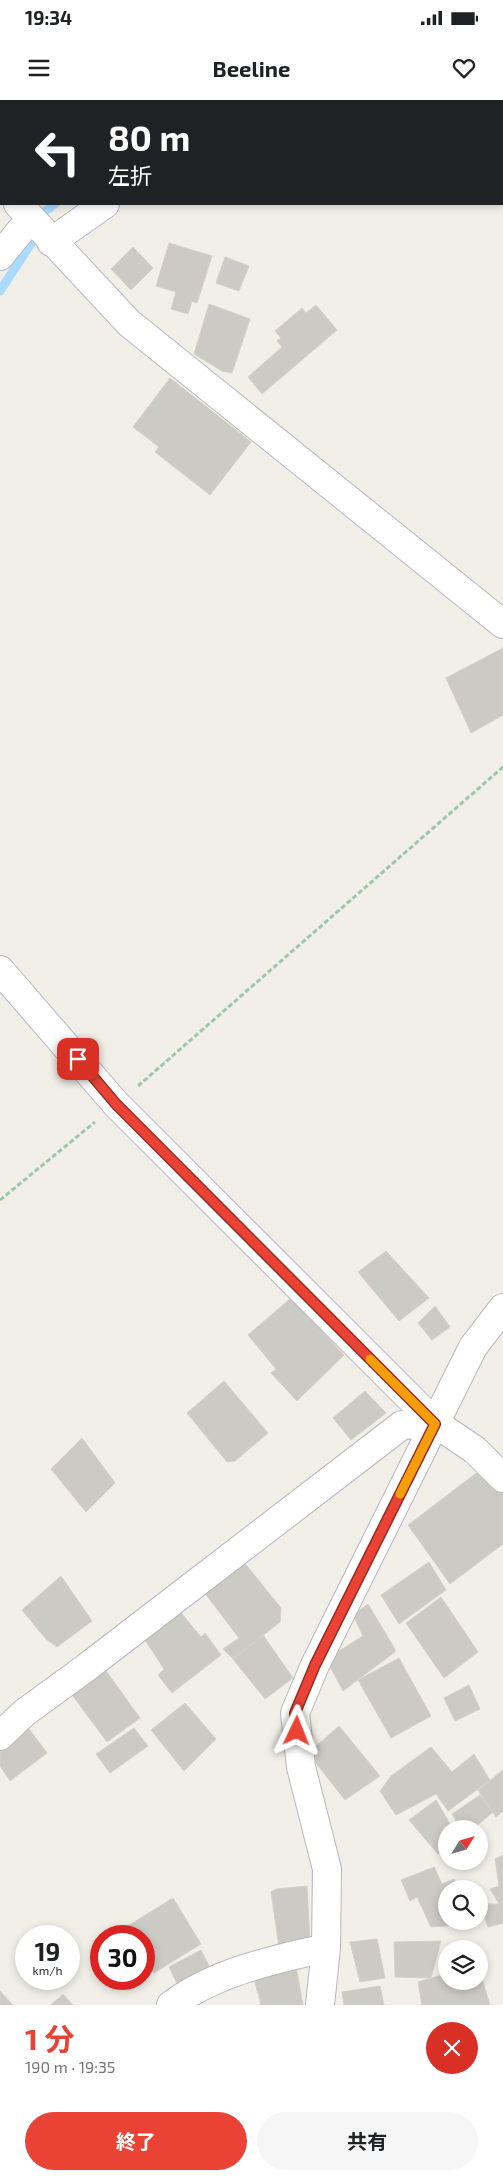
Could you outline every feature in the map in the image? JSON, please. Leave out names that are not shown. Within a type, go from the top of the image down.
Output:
[{"type":"street","points":[[51,242],[104,205]]},
{"type":"street","points":[[0,256],[24,211],[51,242],[129,323],[503,624]]},
{"type":"street","points":[[0,970],[116,1104],[435,1424],[475,1450],[503,1478]]},
{"type":"street","points":[[320,2005],[326,1948],[327,1869],[301,1767],[295,1713],[315,1665],[473,1347],[503,1308]]},
{"type":"street","points":[[0,1736],[24,1713],[87,1667],[402,1425],[435,1424]]},
{"type":"street","points":[[170,2005],[183,1996],[219,1978],[270,1960],[326,1948]]},
{"type":"path","points":[[0,1200],[116,1104],[503,767]]},
{"type":"building","points":[[169,243],[212,256],[197,303],[192,301],[188,314],[171,309],[176,292],[156,286]]},
{"type":"building","points":[[133,247],[153,268],[131,290],[111,269]]},
{"type":"building","points":[[225,257],[249,266],[239,291],[216,283]]},
{"type":"building","points":[[209,304],[250,319],[232,373],[222,371],[194,354]]},
{"type":"building","points":[[316,305],[337,330],[262,394],[248,377],[282,347],[277,341],[281,338],[275,331],[302,308],[306,313]]},
{"type":"building","points":[[170,378],[251,442],[210,495],[155,452],[159,447],[133,427]]},
{"type":"building","points":[[503,648],[503,715],[471,733],[446,678]]},
{"type":"building","points":[[386,1251],[429,1298],[399,1321],[358,1272]]},
{"type":"building","points":[[291,1298],[344,1355],[297,1401],[271,1373],[276,1369],[248,1335]]},
{"type":"building","points":[[435,1306],[450,1327],[432,1340],[418,1323]]},
{"type":"building","points":[[224,1381],[268,1433],[235,1461],[227,1462],[187,1413]]},
{"type":"building","points":[[365,1391],[386,1413],[351,1440],[333,1418]]},
{"type":"building","points":[[82,1438],[115,1483],[86,1512],[51,1469]]},
{"type":"building","points":[[483,1468],[503,1489],[503,1544],[450,1584],[408,1525]]},
{"type":"building","points":[[243,1561],[281,1608],[280,1622],[233,1659],[223,1649],[239,1638],[204,1592]]},
{"type":"building","points":[[429,1562],[446,1590],[399,1624],[381,1595]]},
{"type":"building","points":[[61,1576],[92,1621],[57,1647],[46,1639],[22,1610]]},
{"type":"building","points":[[441,1597],[478,1652],[444,1678],[406,1623]]},
{"type":"building","points":[[368,1604],[396,1651],[343,1691],[326,1659],[363,1636],[353,1615]]},
{"type":"building","points":[[178,1609],[201,1637],[205,1633],[221,1655],[172,1693],[158,1675],[164,1669],[143,1637]]},
{"type":"building","points":[[263,1635],[293,1678],[265,1699],[233,1659]]},
{"type":"building","points":[[399,1658],[431,1716],[391,1738],[358,1680]]},
{"type":"building","points":[[104,1668],[140,1718],[107,1742],[70,1692]]},
{"type":"building","points":[[469,1685],[480,1709],[455,1721],[444,1698]]},
{"type":"building","points":[[185,1703],[216,1739],[184,1771],[151,1730]]},
{"type":"building","points":[[339,1726],[380,1776],[345,1800],[308,1753]]},
{"type":"building","points":[[134,1728],[148,1746],[110,1773],[96,1754]]},
{"type":"building","points":[[29,1729],[47,1753],[10,1781],[0,1766],[0,1752]]},
{"type":"building","points":[[431,1747],[452,1772],[474,1754],[490,1780],[448,1811],[436,1794],[396,1815],[380,1791],[391,1776]]},
{"type":"building","points":[[503,1770],[503,1811],[496,1817],[478,1790]]},
{"type":"building","points":[[480,1795],[493,1812],[484,1820],[456,1820],[452,1814]]},
{"type":"building","points":[[436,1800],[448,1820],[438,1820],[438,1854],[409,1820]]},
{"type":"building","points":[[503,1855],[503,1923],[488,1927],[488,1904],[499,1904],[490,1889],[499,1886],[495,1859]]},
{"type":"building","points":[[434,1867],[440,1880],[438,1880],[438,1926],[431,1927],[417,1897],[410,1901],[401,1880]]},
{"type":"building","points":[[307,1886],[310,1942],[279,1947],[271,1892],[276,1889]]},
{"type":"building","points":[[173,1898],[201,1944],[155,1972],[155,1925],[129,1925]]},
{"type":"building","points":[[377,1939],[385,1978],[360,1982],[350,1942]]},
{"type":"building","points":[[438,1941],[438,1952],[431,1978],[395,1977],[394,1942]]},
{"type":"building","points":[[201,1950],[213,1974],[181,1992],[169,1967]]},
{"type":"building","points":[[296,1966],[303,2005],[261,2005],[253,1975]]},
{"type":"building","points":[[438,1976],[438,1990],[486,1990],[490,2005],[422,2005],[418,1982]]},
{"type":"building","points":[[380,1986],[384,2005],[344,2005],[342,1992]]},
{"type":"building","points":[[0,1991],[13,2005],[0,2005]]},
{"type":"building","points":[[63,1994],[73,2005],[51,2005]]},
{"type":"waterway","points":[[0,291],[32,242],[36,218],[54,205]]},
{"type":"slow traffic","points":[[370,1359],[435,1424],[400,1494]]},
{"type":"route","points":[[78,1059],[116,1104],[435,1424],[315,1665],[295,1713],[297,1731]]}]
